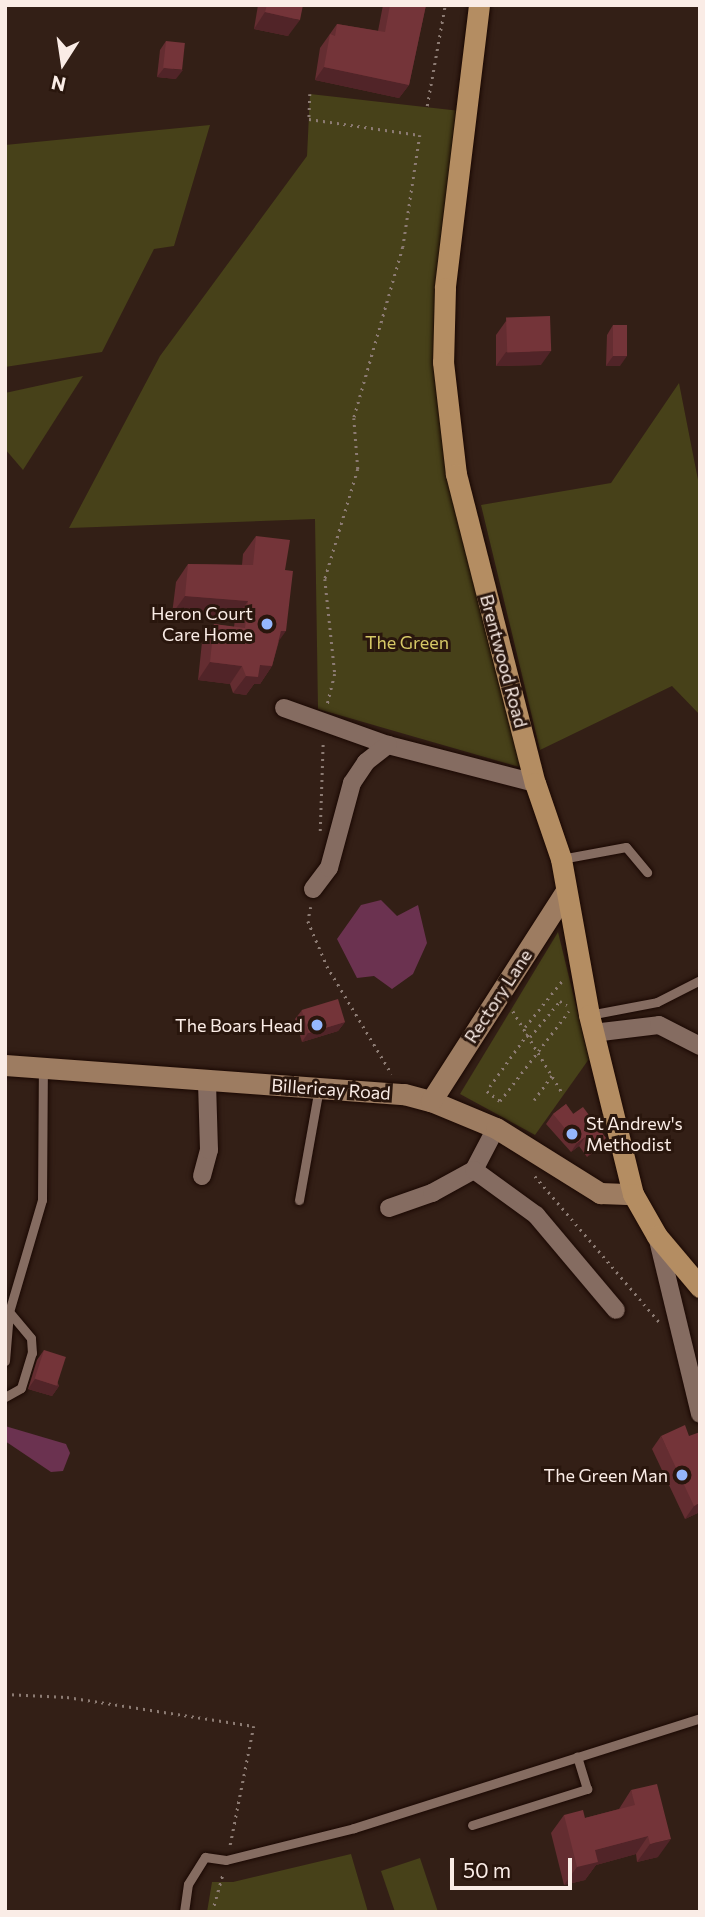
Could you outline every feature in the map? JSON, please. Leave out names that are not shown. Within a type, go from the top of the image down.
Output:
[{"type":"main road","name":"Brentwood Road","points":[[479,5],[445,288],[443,362],[456,474],[535,783],[561,859],[591,1024],[633,1194],[657,1236],[700,1287]]},
{"type":"street","points":[[284,708],[388,745],[535,783]]},
{"type":"street","points":[[313,889],[329,868],[352,783],[366,762],[388,745]]},
{"type":"street","name":"Rectory Lane","points":[[431,1101],[498,1001],[565,891]]},
{"type":"street","points":[[591,1024],[659,1024],[700,1046]]},
{"type":"street","name":"Billericay Road","points":[[5,1065],[43,1071],[404,1094],[431,1101],[496,1128],[600,1193],[633,1194]]},
{"type":"street","points":[[202,1176],[209,1150],[207,1082]]},
{"type":"street","points":[[389,1208],[419,1199],[474,1170],[496,1128]]},
{"type":"street","points":[[474,1170],[536,1215],[616,1310]]},
{"type":"street","points":[[657,1236],[700,1414]]},
{"type":"lane","points":[[561,859],[626,847],[648,872]]},
{"type":"lane","points":[[591,1024],[657,1002],[700,980]]},
{"type":"lane","points":[[5,1361],[9,1312],[42,1200],[43,1071]]},
{"type":"lane","points":[[299,1199],[319,1088]]},
{"type":"lane","points":[[5,1397],[21,1388],[32,1353],[31,1338],[9,1312]]},
{"type":"lane","points":[[184,1912],[195,1867],[205,1857],[226,1860],[354,1828],[700,1718]]},
{"type":"lane","points":[[472,1825],[587,1789],[577,1756]]},
{"type":"path","points":[[426,106],[445,5]]},
{"type":"path","points":[[310,94],[310,119],[420,135],[403,247],[354,418],[358,469],[325,579],[335,674],[322,722],[320,834]]},
{"type":"path","points":[[313,889],[308,922],[327,966],[404,1094]]},
{"type":"path","points":[[524,1028],[562,981]]},
{"type":"path","points":[[498,1001],[515,1013],[563,1094]]},
{"type":"path","points":[[561,1001],[572,1008],[500,1101],[487,1091],[529,1036],[561,1001]]},
{"type":"path","points":[[534,1100],[552,1075]]},
{"type":"path","points":[[532,1172],[664,1328],[679,1335]]},
{"type":"path","points":[[5,1694],[67,1697],[254,1726],[226,1860],[212,1912]]},
{"type":"green space","name":"The Green","points":[[310,94],[469,112],[445,288],[456,474],[533,771],[318,709],[315,519],[69,528],[160,356],[307,156]]},
{"type":"green space","points":[[210,125],[174,246],[154,249],[102,352],[5,367],[5,145]]},
{"type":"green space","points":[[83,376],[23,470],[5,449],[5,393]]},
{"type":"green space","points":[[679,383],[700,490],[700,715],[672,686],[540,750],[481,505],[611,483]]},
{"type":"green space","points":[[558,932],[589,1059],[535,1135],[460,1094]]},
{"type":"green space","points":[[351,1854],[368,1912],[207,1912],[212,1882],[233,1882]]},
{"type":"green space","points":[[420,1858],[438,1912],[395,1912],[381,1871]]},
{"type":"shaded area","points":[[381,900],[397,916],[418,905],[427,943],[413,974],[392,989],[374,976],[357,978],[337,939],[361,905]]},
{"type":"shaded area","points":[[5,1426],[66,1444],[70,1453],[63,1471],[51,1472],[5,1441]]},
{"type":"building","points":[[267,5],[303,5],[300,20],[265,12]]},
{"type":"building","points":[[390,5],[426,5],[409,85],[324,67],[330,34],[335,36],[337,24],[385,32]]},
{"type":"building","points":[[166,41],[185,43],[182,70],[163,68]]},
{"type":"building","points":[[550,316],[551,351],[507,353],[506,318]]},
{"type":"building","points":[[613,325],[627,325],[627,356],[613,356]]},
{"type":"building","points":[[256,536],[290,540],[285,570],[293,571],[286,631],[281,631],[272,666],[260,665],[258,677],[246,676],[242,666],[210,662],[214,624],[245,628],[248,601],[185,596],[188,564],[253,565]]},
{"type":"building","points":[[338,999],[345,1022],[309,1033],[302,1010]]},
{"type":"building","points":[[566,1104],[573,1114],[583,1107],[606,1138],[594,1148],[585,1137],[577,1143],[553,1114]]},
{"type":"building","points":[[44,1350],[66,1357],[57,1386],[35,1379]]},
{"type":"building","points":[[685,1425],[689,1436],[700,1432],[700,1503],[694,1506],[661,1436]]},
{"type":"building","points":[[657,1784],[671,1839],[650,1844],[648,1836],[595,1850],[598,1862],[577,1867],[564,1815],[583,1810],[585,1818],[635,1805],[631,1790]]},
{"type":"place","name":"Heron Court Care Home","points":[[267,624]]},
{"type":"place","name":"The Boars Head","points":[[317,1025]]},
{"type":"place","name":"St Andrew's Methodist","points":[[572,1134]]},
{"type":"place","name":"The Green Man","points":[[682,1475]]}]
